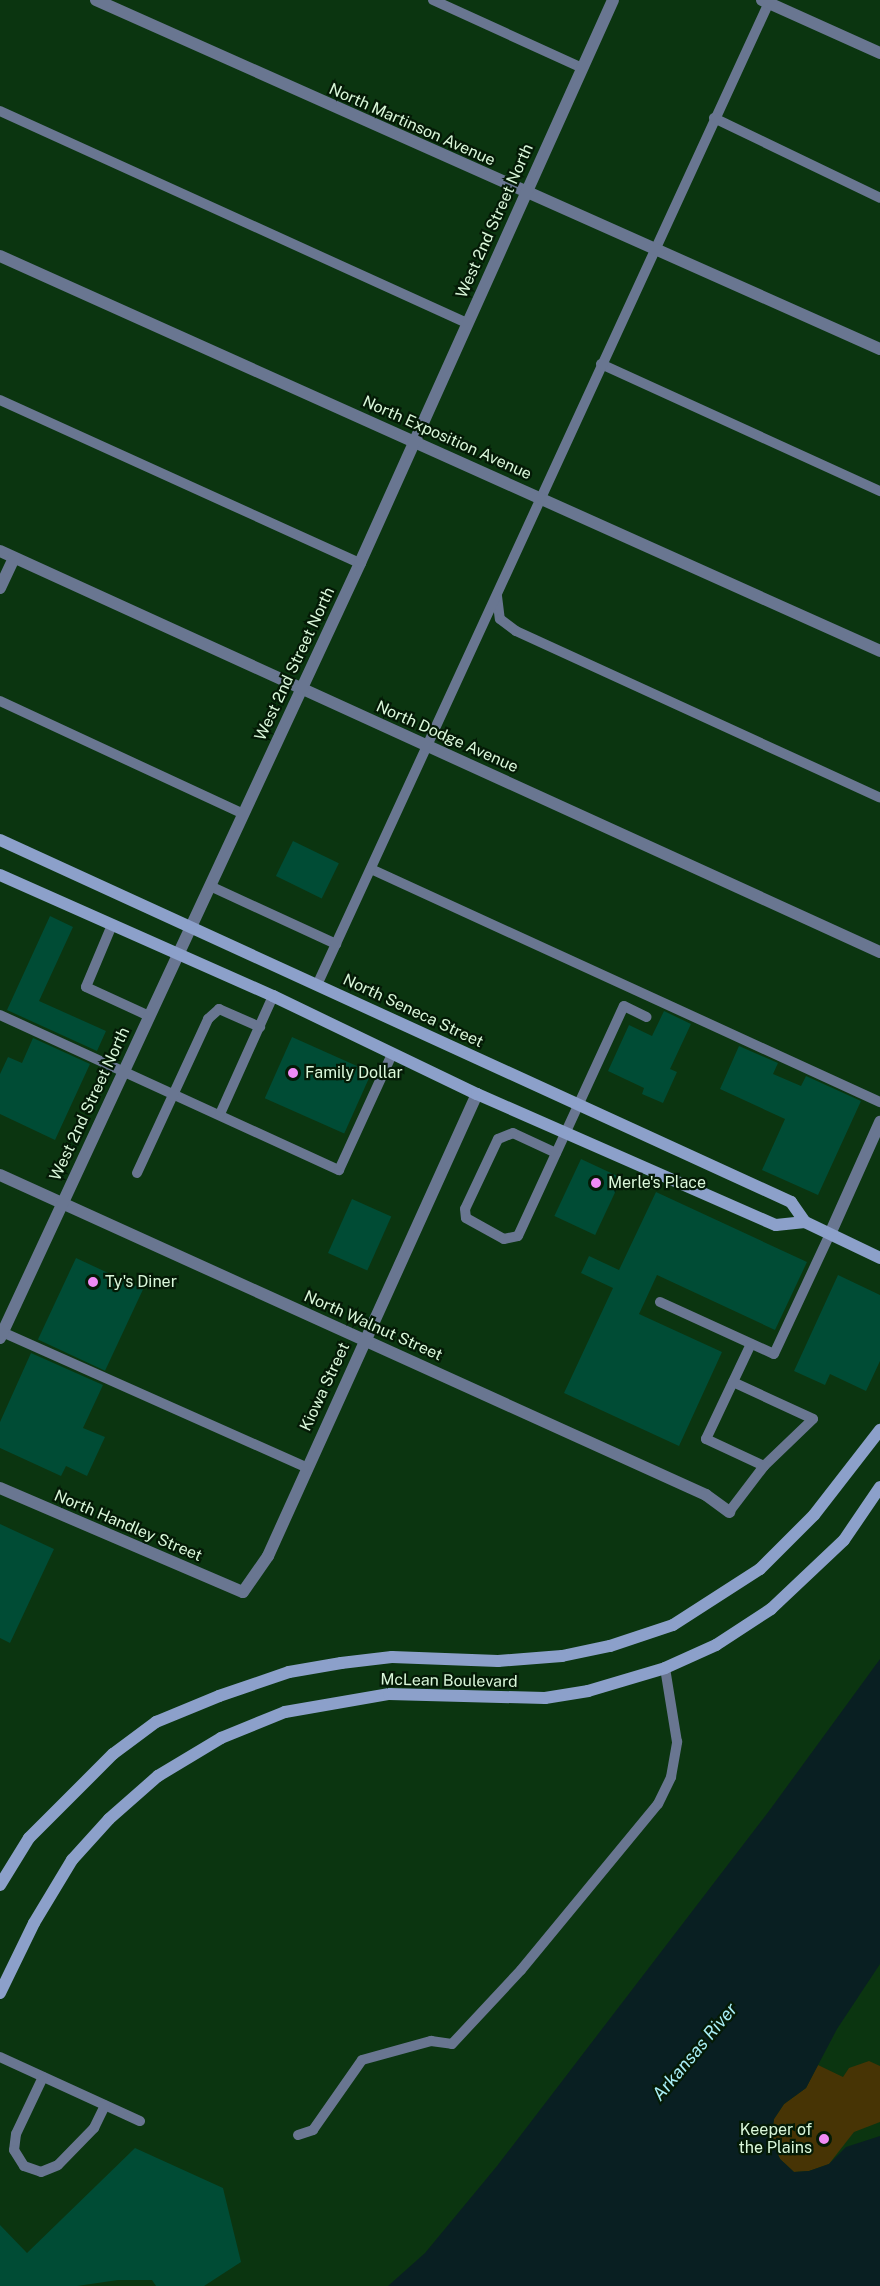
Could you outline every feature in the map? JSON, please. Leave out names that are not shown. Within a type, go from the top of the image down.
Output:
[{"type":"main road","name":"North Seneca Street","points":[[0,840],[791,1202],[804,1221],[880,1258]]},
{"type":"main road","points":[[0,875],[273,996],[477,1094],[776,1225],[804,1221]]},
{"type":"main road","name":"McLean Boulevard","points":[[0,1885],[29,1838],[113,1754],[156,1722],[219,1696],[289,1672],[341,1663],[392,1657],[498,1661],[561,1656],[610,1646],[673,1625],[760,1569],[814,1515],[880,1430]]},
{"type":"main road","name":"McLean Boulevard","points":[[0,1993],[34,1923],[72,1860],[109,1819],[159,1776],[221,1738],[285,1712],[389,1694],[545,1698],[588,1691],[665,1668],[716,1645],[771,1609],[844,1540],[880,1487]]},
{"type":"street","name":"North Martinson Avenue","points":[[96,0],[525,194],[880,350]]},
{"type":"street","name":"West 2nd Street North","points":[[1,1334],[360,563],[613,0]]},
{"type":"street","points":[[766,1],[880,54]]},
{"type":"street","name":"North Exposition Avenue","points":[[0,256],[880,651]]},
{"type":"street","name":"North Dodge Avenue","points":[[0,551],[880,952]]},
{"type":"street","points":[[0,588],[14,558]]},
{"type":"street","name":"Kiowa Street","points":[[243,1592],[268,1556],[477,1094]]},
{"type":"street","points":[[830,1234],[880,1122]]},
{"type":"street","name":"North Walnut Street","points":[[0,1175],[706,1495],[729,1512]]},
{"type":"street","name":"North Handley Street","points":[[0,1488],[243,1592]]},
{"type":"lane","points":[[433,0],[582,68]]},
{"type":"lane","points":[[317,985],[497,596],[766,1]]},
{"type":"lane","points":[[0,111],[467,323]]},
{"type":"lane","points":[[714,118],[880,198]]},
{"type":"lane","points":[[601,364],[880,491]]},
{"type":"lane","points":[[0,400],[360,563]]},
{"type":"lane","points":[[497,596],[500,619],[516,632],[880,798]]},
{"type":"lane","points":[[0,701],[243,814]]},
{"type":"lane","points":[[370,869],[880,1102]]},
{"type":"lane","points":[[210,886],[336,944]]},
{"type":"lane","points":[[112,925],[86,987],[149,1016]]},
{"type":"lane","points":[[220,1114],[273,996]]},
{"type":"lane","points":[[556,1154],[513,1133],[498,1139],[465,1209],[466,1218],[504,1239],[518,1236],[579,1105],[624,1006],[648,1017]]},
{"type":"lane","points":[[137,1173],[208,1019],[219,1009],[260,1027]]},
{"type":"lane","points":[[0,1015],[339,1170],[393,1054]]},
{"type":"lane","points":[[660,1302],[774,1354],[830,1234]]},
{"type":"lane","points":[[1,1334],[307,1468]]},
{"type":"lane","points":[[751,1344],[706,1439],[764,1466]]},
{"type":"lane","points":[[729,1512],[764,1466],[813,1419],[733,1382]]},
{"type":"lane","points":[[298,2135],[313,2130],[362,2060],[431,2041],[452,2044],[521,1970],[658,1804],[671,1777],[677,1742],[665,1668]]},
{"type":"lane","points":[[0,2057],[140,2121]]},
{"type":"lane","points":[[43,2077],[16,2134],[14,2150],[24,2166],[41,2172],[58,2165],[94,2128],[105,2105]]},
{"type":"shaded area","points":[[869,2061],[880,2066],[880,2122],[854,2132],[829,2164],[809,2171],[794,2172],[780,2159],[771,2139],[774,2119],[784,2104],[806,2088],[818,2065],[843,2077],[849,2068]]},
{"type":"water","name":"Arkansas River","points":[[880,1659],[880,1964],[837,2029],[806,2088],[784,2104],[774,2119],[771,2139],[780,2159],[794,2172],[809,2171],[829,2164],[846,2147],[880,2136],[880,2286],[388,2286],[425,2253],[497,2166],[769,1811]]},
{"type":"building","points":[[293,841],[339,863],[322,898],[276,876]]},
{"type":"building","points":[[50,916],[73,927],[39,1001],[106,1031],[97,1051],[7,1010]]},
{"type":"building","points":[[664,1011],[691,1024],[670,1069],[677,1072],[663,1103],[642,1094],[644,1088],[608,1071],[629,1025],[652,1036]]},
{"type":"building","points":[[292,1037],[371,1072],[344,1134],[265,1098]]},
{"type":"building","points":[[33,1038],[90,1064],[55,1140],[0,1114],[0,1074],[8,1057],[22,1063]]},
{"type":"building","points":[[739,1046],[778,1063],[773,1074],[801,1086],[806,1076],[861,1101],[818,1195],[762,1170],[785,1119],[720,1089]]},
{"type":"building","points":[[581,1159],[622,1178],[595,1235],[554,1216]]},
{"type":"building","points":[[656,1192],[807,1262],[775,1330],[657,1275],[639,1314],[722,1352],[679,1446],[564,1393],[613,1288],[581,1273],[589,1256],[619,1270]]},
{"type":"building","points":[[352,1199],[391,1216],[367,1270],[328,1253]]},
{"type":"building","points":[[76,1258],[143,1289],[105,1371],[38,1340]]},
{"type":"building","points":[[838,1275],[880,1295],[880,1361],[866,1391],[830,1374],[825,1385],[794,1371]]},
{"type":"building","points":[[31,1353],[103,1385],[83,1428],[105,1437],[87,1476],[66,1466],[61,1476],[0,1448],[0,1422]]},
{"type":"building","points":[[0,1524],[54,1549],[10,1643],[0,1638]]},
{"type":"building","points":[[135,2148],[223,2188],[241,2262],[204,2286],[156,2286],[152,2280],[118,2280],[77,2286],[0,2286],[0,2225],[27,2253]]},
{"type":"place","name":"Family Dollar","points":[[293,1073]]},
{"type":"place","name":"Merle's Place","points":[[596,1183]]},
{"type":"place","name":"Ty's Diner","points":[[93,1282]]},
{"type":"place","name":"Keeper of the Plains","points":[[824,2139]]}]
